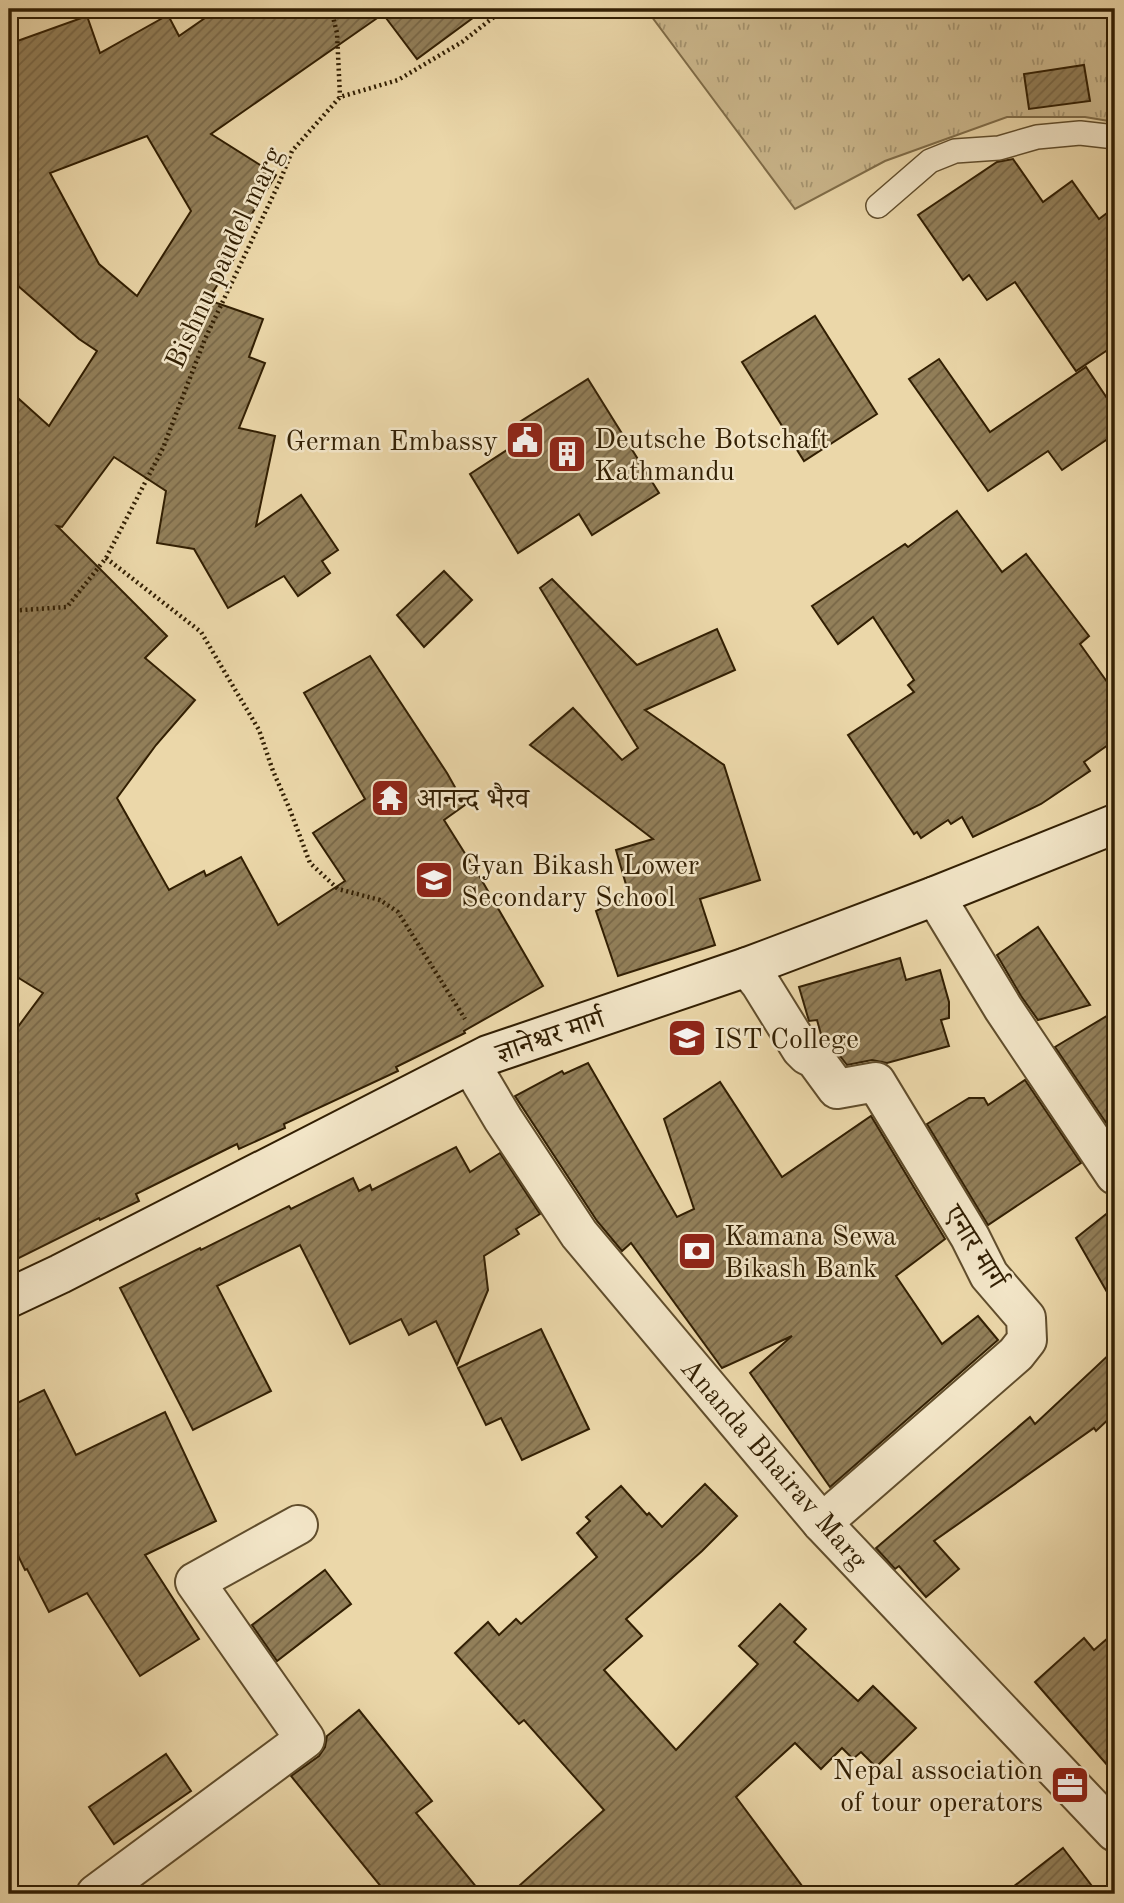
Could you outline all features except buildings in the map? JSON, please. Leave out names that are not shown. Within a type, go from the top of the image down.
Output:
[{"type":"street","name":"ज्ञानेश्वर मार्ग","points":[[9,1298],[480,1060],[747,967],[935,897],[1115,824]]},
{"type":"street","points":[[935,897],[1003,1008],[1115,1175]]},
{"type":"street","name":"एनार मार्ग","points":[[747,967],[801,1049],[815,1059],[837,1089],[876,1082],[970,1237],[989,1275],[1026,1318],[1027,1339],[1016,1354],[822,1523]]},
{"type":"street","name":"Ananda Bhairav Marg","points":[[480,1060],[503,1119],[579,1234],[822,1523],[1115,1832]]},
{"type":"street","points":[[96,1894],[305,1738],[195,1582],[298,1525]]},
{"type":"lane","points":[[878,205],[930,161],[955,151],[999,148],[1037,136],[1080,132],[1115,137]]},
{"type":"path","points":[[331,9],[337,33],[340,97],[398,80],[462,42],[504,9]]},
{"type":"path","name":"Bishnu paudel marg","points":[[9,611],[67,607],[106,558],[163,448],[205,339],[292,151],[340,97]]},
{"type":"path","points":[[106,558],[201,632],[259,730],[310,863],[338,888],[380,900],[398,912],[480,1060]]},
{"type":"green space","points":[[646,9],[1115,9],[1115,122],[1085,117],[1007,117],[885,161],[795,209]]},
{"type":"place","name":"German Embassy","points":[[525,440]]},
{"type":"place","name":"Deutsche Botschaft Kathmandu","points":[[567,454]]},
{"type":"place","name":"आनन्द भैरव","points":[[390,798]]},
{"type":"place","name":"Gyan Bikash Lower Secondary School","points":[[434,880]]},
{"type":"place","name":"IST College","points":[[687,1038]]},
{"type":"place","name":"Kamana Sewa Bikash Bank","points":[[697,1251]]},
{"type":"place","name":"Nepal association of tour operators","points":[[1070,1785]]}]
